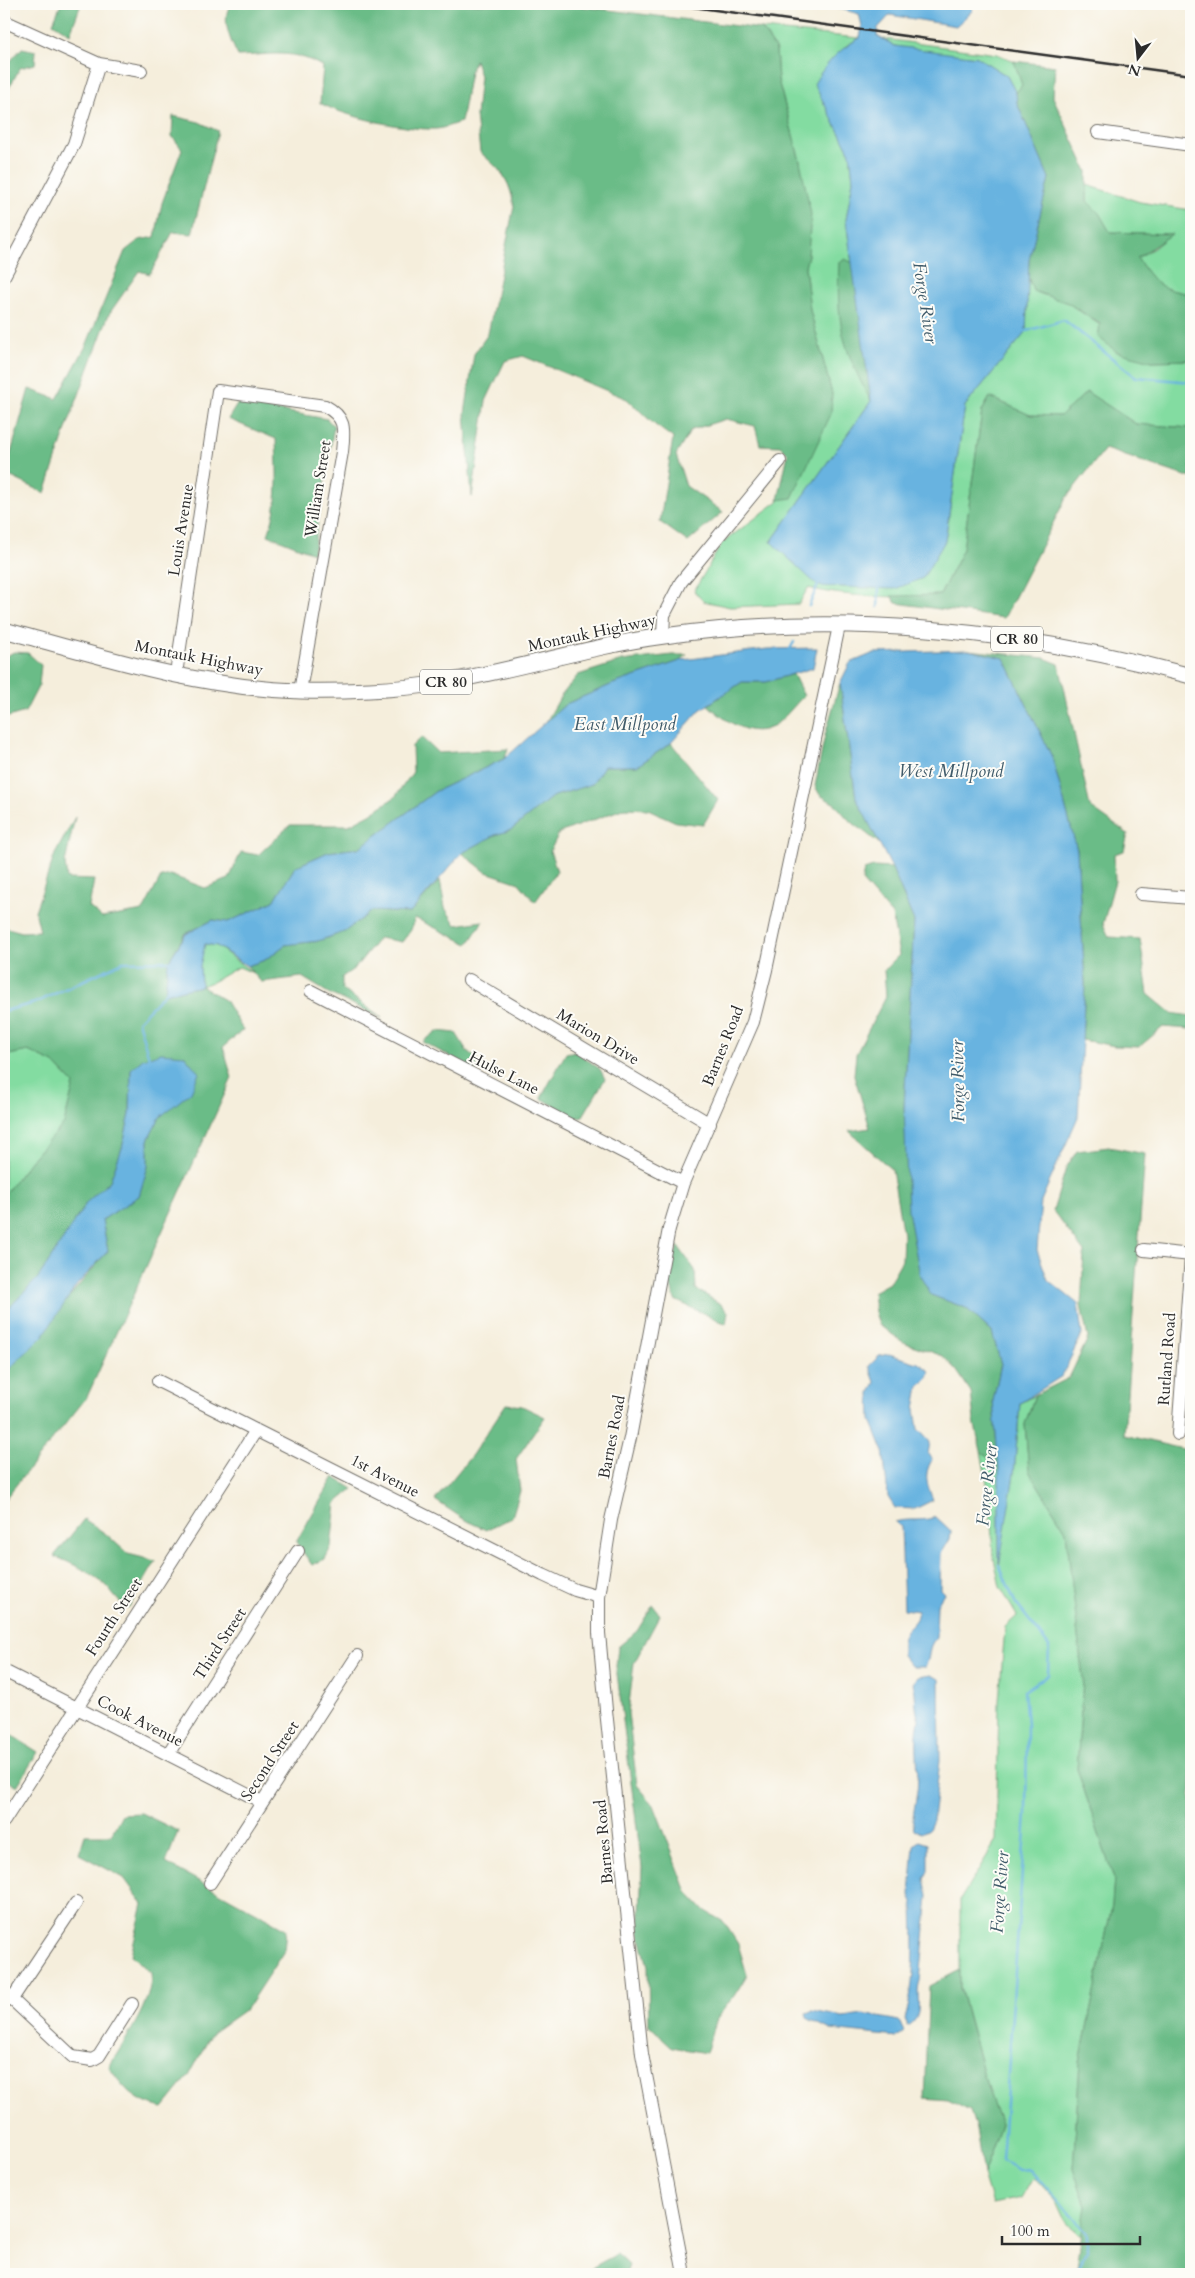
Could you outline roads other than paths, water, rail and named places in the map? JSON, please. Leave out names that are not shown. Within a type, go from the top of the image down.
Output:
[{"type":"main road","name":"Montauk Highway","points":[[4,630],[89,655],[209,682],[300,691],[437,684],[663,636],[761,627],[886,625],[1007,638],[1111,656],[1191,676]]},
{"type":"street","points":[[4,21],[99,64],[141,71]]},
{"type":"street","points":[[4,276],[74,144],[99,64]]},
{"type":"street","points":[[1098,132],[1191,145]]},
{"type":"street","name":"Louis Avenue","points":[[176,674],[218,391]]},
{"type":"street","name":"William Street","points":[[218,391],[325,406],[335,411],[344,427],[342,452],[300,691]]},
{"type":"street","points":[[663,636],[664,615],[681,582],[780,461]]},
{"type":"street","name":"Barnes Road","points":[[684,2274],[642,2054],[606,1710],[599,1597],[611,1520],[630,1438],[669,1229],[684,1183],[755,1014],[839,626]]},
{"type":"street","points":[[1141,894],[1191,898]]},
{"type":"street","name":"Marion Drive","points":[[469,980],[710,1124]]},
{"type":"street","name":"Hulse Lane","points":[[311,991],[684,1183]]},
{"type":"street","points":[[1144,1250],[1191,1255]]},
{"type":"street","name":"Rutland Road","points":[[1178,1434],[1191,1255]]},
{"type":"street","name":"1st Avenue","points":[[158,1381],[254,1432],[440,1522],[542,1575],[575,1590],[599,1597]]},
{"type":"street","name":"Fourth Street","points":[[4,1821],[75,1707],[254,1432]]},
{"type":"street","name":"Third Street","points":[[168,1754],[298,1551]]},
{"type":"street","name":"Second Street","points":[[210,1883],[357,1656]]},
{"type":"street","name":"Cook Avenue","points":[[4,1671],[262,1802]]},
{"type":"street","points":[[76,1903],[8,1995],[73,2057],[92,2060],[98,2056],[132,2004]]},
{"type":"water","points":[[823,4],[973,4],[972,11],[956,26],[890,15],[878,28],[877,36],[895,46],[977,57],[1007,76],[1016,93],[1017,103],[1049,178],[1029,260],[1026,332],[965,406],[945,541],[923,578],[895,589],[818,586],[771,542],[871,401],[846,220],[853,180],[850,153],[814,84],[833,58],[860,38],[862,26],[859,14]]},
{"type":"water","name":"East Millpond","points":[[817,648],[813,668],[766,682],[742,682],[700,710],[671,743],[637,766],[604,766],[592,784],[552,797],[511,830],[495,835],[462,853],[410,913],[372,911],[344,932],[318,941],[285,945],[265,960],[247,966],[217,946],[205,944],[200,966],[201,986],[165,994],[168,962],[186,934],[213,920],[228,922],[274,901],[295,867],[328,852],[359,848],[436,791],[504,759],[566,704],[613,684],[683,660],[767,649]]},
{"type":"water","name":"West Millpond","points":[[968,650],[1004,658],[1052,757],[1077,850],[1085,984],[1078,1117],[1041,1201],[1037,1250],[1048,1280],[1078,1304],[1082,1334],[1062,1376],[1020,1403],[1014,1474],[999,1567],[999,1469],[993,1401],[1001,1364],[992,1332],[966,1308],[931,1295],[920,1276],[908,1210],[904,1108],[914,921],[892,868],[856,798],[840,683],[850,663],[874,653]]},
{"type":"water","points":[[161,1053],[184,1055],[199,1073],[191,1092],[160,1117],[148,1140],[148,1166],[139,1196],[102,1220],[108,1251],[76,1286],[43,1336],[4,1374],[4,1313],[38,1278],[87,1202],[110,1181],[122,1148],[130,1114],[131,1069],[143,1059]]},
{"type":"water","points":[[889,1354],[918,1363],[930,1371],[928,1378],[919,1386],[915,1409],[918,1429],[930,1442],[928,1454],[932,1460],[929,1465],[927,1480],[933,1500],[915,1509],[895,1508],[888,1497],[883,1450],[871,1420],[870,1393],[875,1382],[869,1366],[879,1356]]},
{"type":"water","points":[[936,1517],[951,1531],[950,1539],[941,1554],[940,1589],[944,1593],[937,1604],[936,1638],[931,1645],[927,1663],[925,1667],[912,1667],[902,1655],[902,1641],[906,1631],[915,1621],[917,1611],[904,1609],[901,1527],[895,1522]]},
{"type":"water","points":[[930,1675],[939,1679],[940,1760],[933,1820],[929,1829],[921,1833],[914,1829],[913,1821],[918,1778],[917,1729],[919,1720],[913,1683],[918,1677]]},
{"type":"water","points":[[919,1841],[928,1844],[928,1871],[924,1879],[928,1896],[918,2011],[917,2017],[908,2026],[905,2019],[913,1976],[914,1946],[913,1902],[910,1895],[914,1845]]},
{"type":"water","points":[[812,2011],[843,2017],[863,2014],[899,2021],[904,2032],[897,2037],[831,2030],[807,2018],[806,2013]]},
{"type":"waterway","points":[[1023,332],[1064,320],[1136,377],[1191,382]]},
{"type":"waterway","points":[[809,606],[818,585]]},
{"type":"waterway","name":"Forge River","points":[[878,607],[879,585]]},
{"type":"waterway","points":[[790,649],[794,642]]},
{"type":"waterway","points":[[4,1011],[35,1003],[123,962],[169,961]]},
{"type":"waterway","points":[[149,1058],[138,1021],[166,992]]},
{"type":"waterway","name":"Forge River","points":[[999,1565],[1015,1602],[1049,1646],[1048,1675],[1024,1691],[1027,1724],[1026,1813],[1002,2161],[1019,2170],[1030,2169],[1087,2233],[1087,2251],[1074,2274]]},
{"type":"railway","points":[[671,4],[1191,75]]}]
